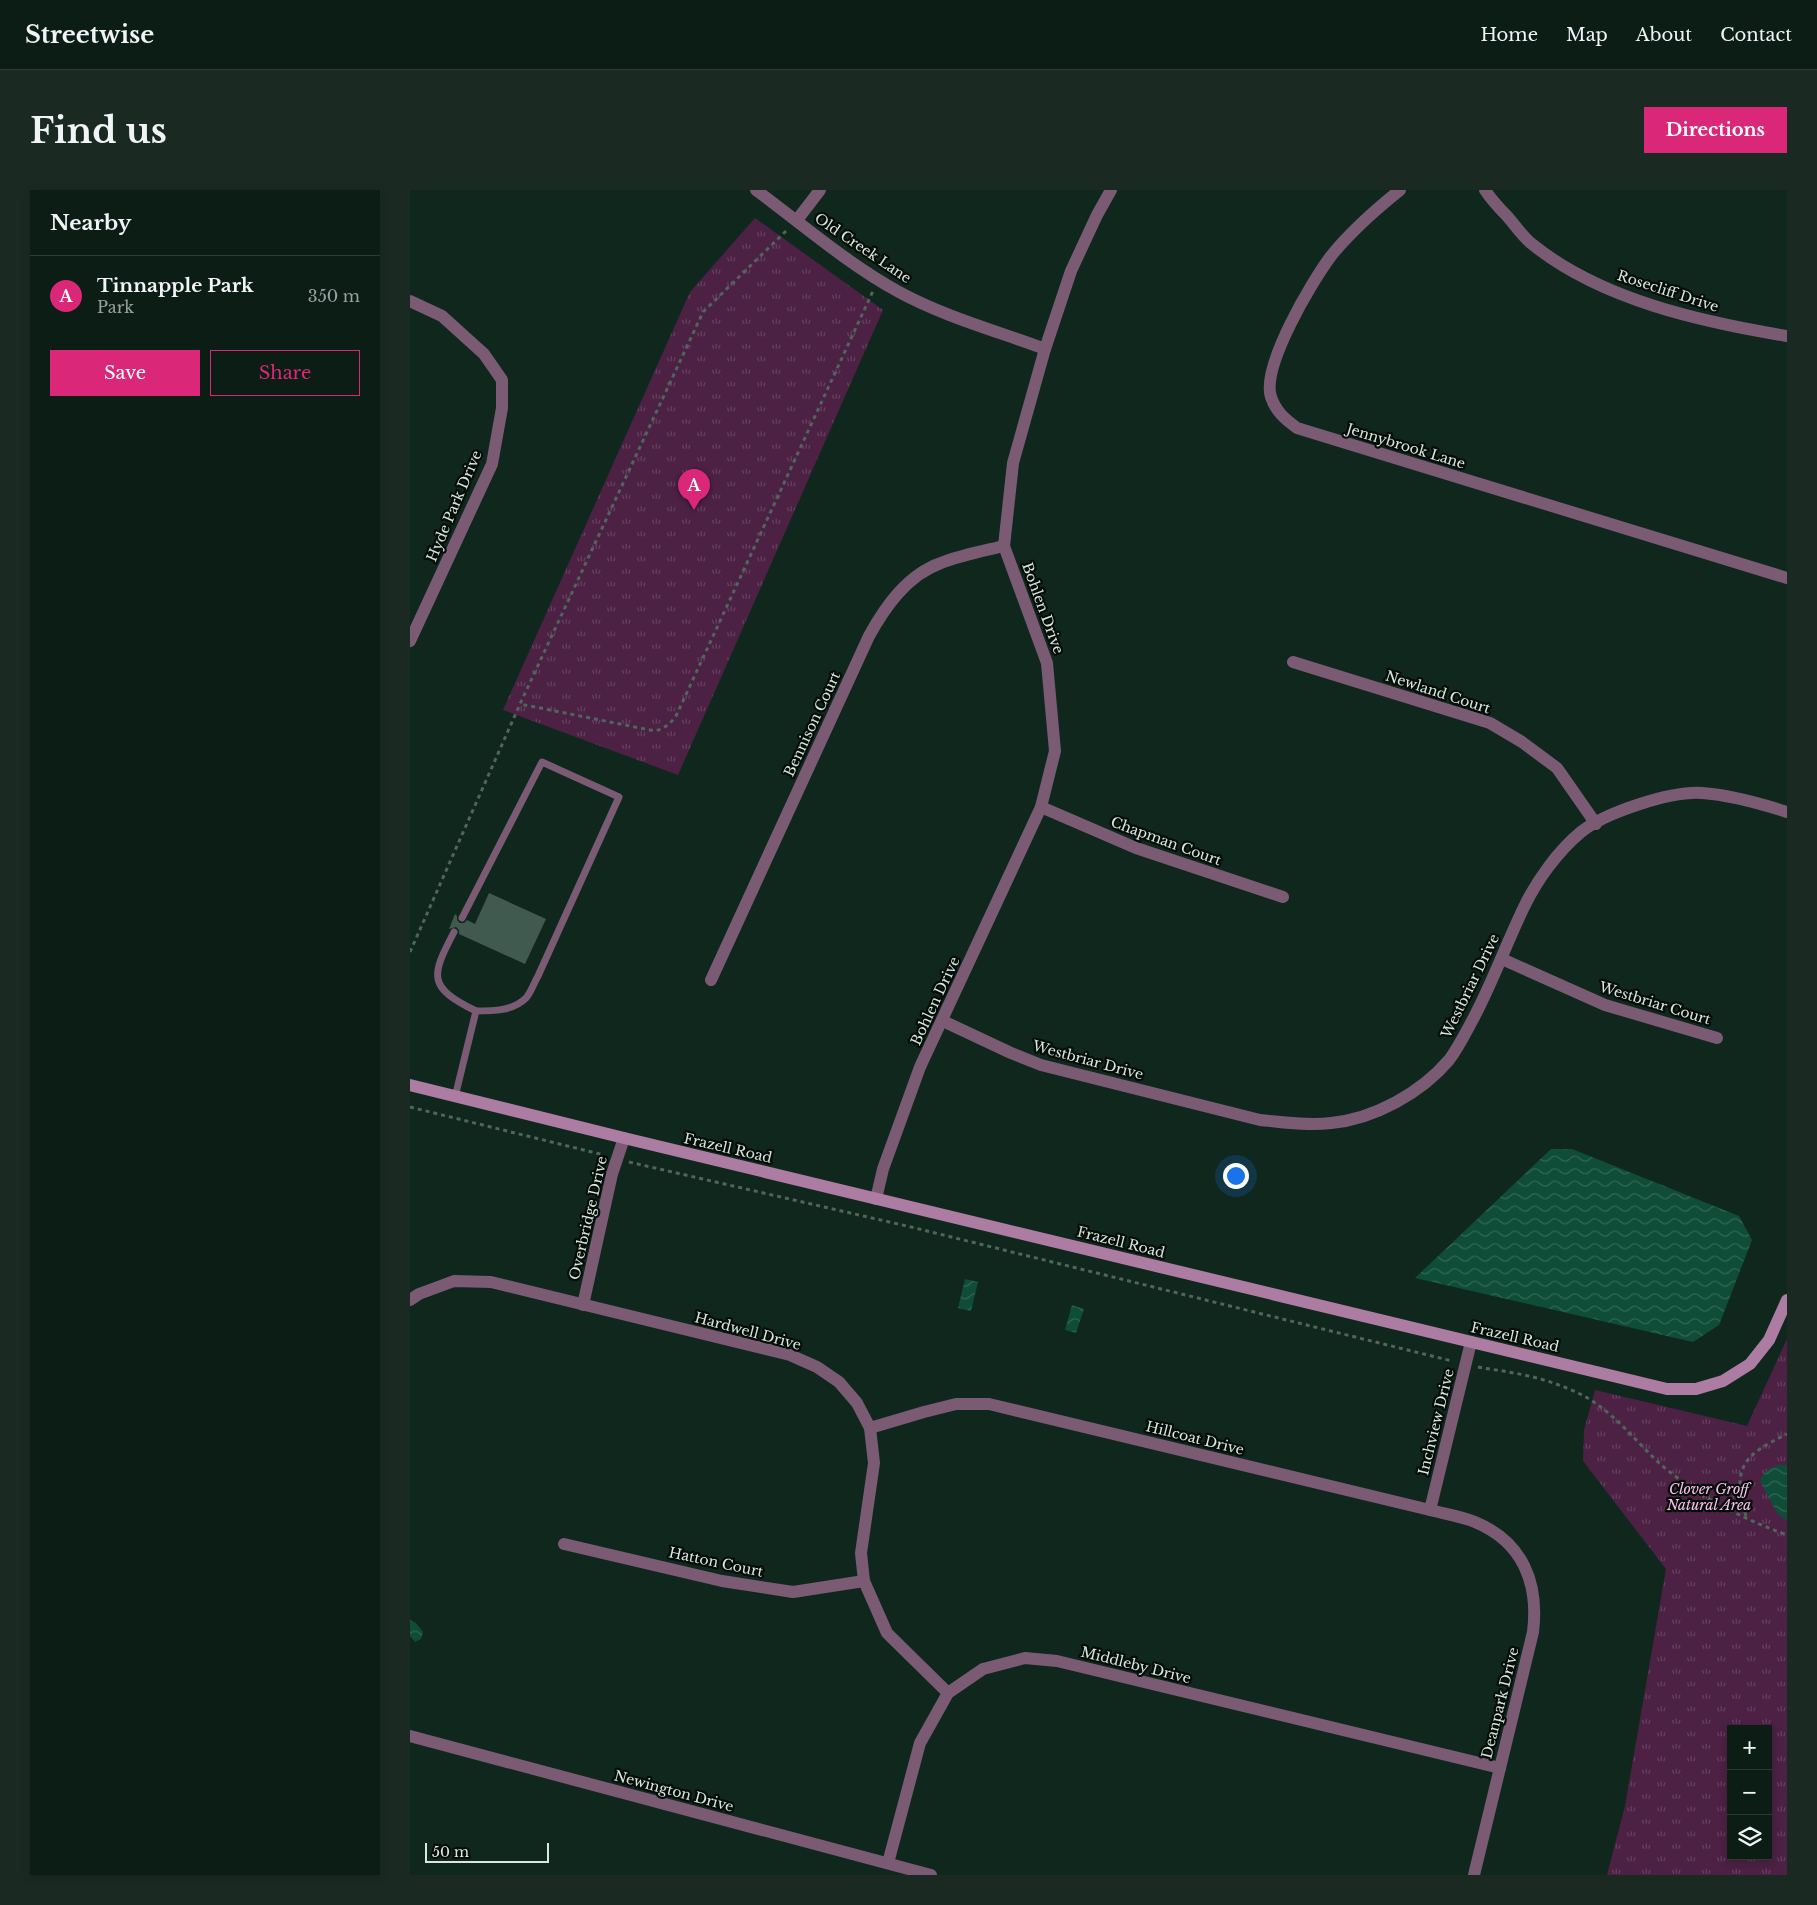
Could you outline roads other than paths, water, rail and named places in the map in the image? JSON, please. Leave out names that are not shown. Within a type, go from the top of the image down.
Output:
[{"type":"street","name":"Old Creek Lane","points":[[756,190],[878,280],[951,315],[1045,349]]},
{"type":"street","points":[[797,220],[820,190]]},
{"type":"street","name":"Bohlen Drive","points":[[876,1199],[883,1169],[920,1067],[1041,807],[1055,751],[1047,663],[1004,546],[1013,462],[1045,349],[1071,271],[1096,215],[1111,190]]},
{"type":"street","name":"Jennybrook Lane","points":[[1400,190],[1370,214],[1331,256],[1293,319],[1270,374],[1270,396],[1280,415],[1297,428],[1787,578]]},
{"type":"street","name":"Rosecliff Drive","points":[[1485,190],[1531,244],[1582,277],[1634,299],[1697,318],[1787,336]]},
{"type":"street","name":"Hyde Park Drive","points":[[410,301],[442,316],[484,354],[502,380],[502,408],[492,464],[410,641]]},
{"type":"street","name":"Bennison Court","points":[[711,980],[869,636],[880,616],[904,587],[918,575],[939,563],[1004,546]]},
{"type":"street","name":"Newland Court","points":[[1293,662],[1490,723],[1522,742],[1557,768],[1596,824]]},
{"type":"street","name":"Westbriar Drive","points":[[943,1021],[1041,1065],[1260,1120],[1297,1124],[1332,1123],[1366,1116],[1400,1100],[1426,1081],[1449,1060],[1480,1005],[1524,906],[1537,883],[1554,860],[1582,832],[1617,813],[1654,799],[1700,793],[1744,799],[1787,812]]},
{"type":"street","name":"Chapman Court","points":[[1041,807],[1136,848],[1283,896]]},
{"type":"street","name":"Westbriar Court","points":[[1502,959],[1605,1005],[1717,1038]]},
{"type":"street","name":"Frazell Road","points":[[410,1085],[1667,1389],[1696,1389],[1723,1381],[1750,1364],[1769,1340],[1787,1300]]},
{"type":"street","name":"Overbridge Drive","points":[[583,1305],[617,1159],[624,1138]]},
{"type":"street","name":"Hardwell Drive","points":[[414,1297],[454,1281],[491,1282],[790,1355],[817,1366],[839,1382],[857,1403],[870,1428],[874,1463],[862,1553],[864,1581],[887,1633],[948,1693]]},
{"type":"street","name":"Inchview Drive","points":[[1430,1510],[1471,1342]]},
{"type":"street","name":"Hillcoat Drive","points":[[870,1428],[956,1404],[989,1404],[1473,1521],[1492,1530],[1507,1542]]},
{"type":"street","name":"Deanpark Drive","points":[[1474,1875],[1533,1632],[1535,1611],[1533,1590],[1528,1573],[1517,1554],[1507,1542]]},
{"type":"street","name":"Hatton Court","points":[[564,1544],[722,1580],[794,1592],[864,1581]]},
{"type":"street","name":"Middleby Drive","points":[[888,1863],[920,1743],[948,1693],[983,1669],[1025,1658],[1057,1662],[1500,1768]]},
{"type":"street","name":"Newington Drive","points":[[410,1736],[931,1875]]},
{"type":"lane","points":[[454,932],[439,960],[437,976],[442,988],[454,1000],[476,1011],[492,1011],[513,1007],[526,997],[538,976],[619,798],[542,762],[462,918]]},
{"type":"lane","points":[[455,1097],[476,1011]]},
{"type":"water","points":[[1551,1149],[1572,1149],[1739,1216],[1752,1240],[1719,1325],[1693,1342],[1415,1278]]},
{"type":"water","points":[[965,1279],[978,1282],[971,1311],[958,1308]]},
{"type":"water","points":[[1072,1305],[1084,1309],[1076,1333],[1065,1330]]},
{"type":"water","points":[[1778,1465],[1787,1465],[1787,1521],[1777,1513],[1760,1481],[1767,1471]]},
{"type":"water","points":[[410,1620],[416,1623],[423,1632],[421,1639],[415,1642],[410,1636]]},
{"type":"place","name":"Tinnapple Park","points":[[694,510]]},
{"type":"park label","name":"Clover Groff Natural Area","points":[[1709,1498]]}]
